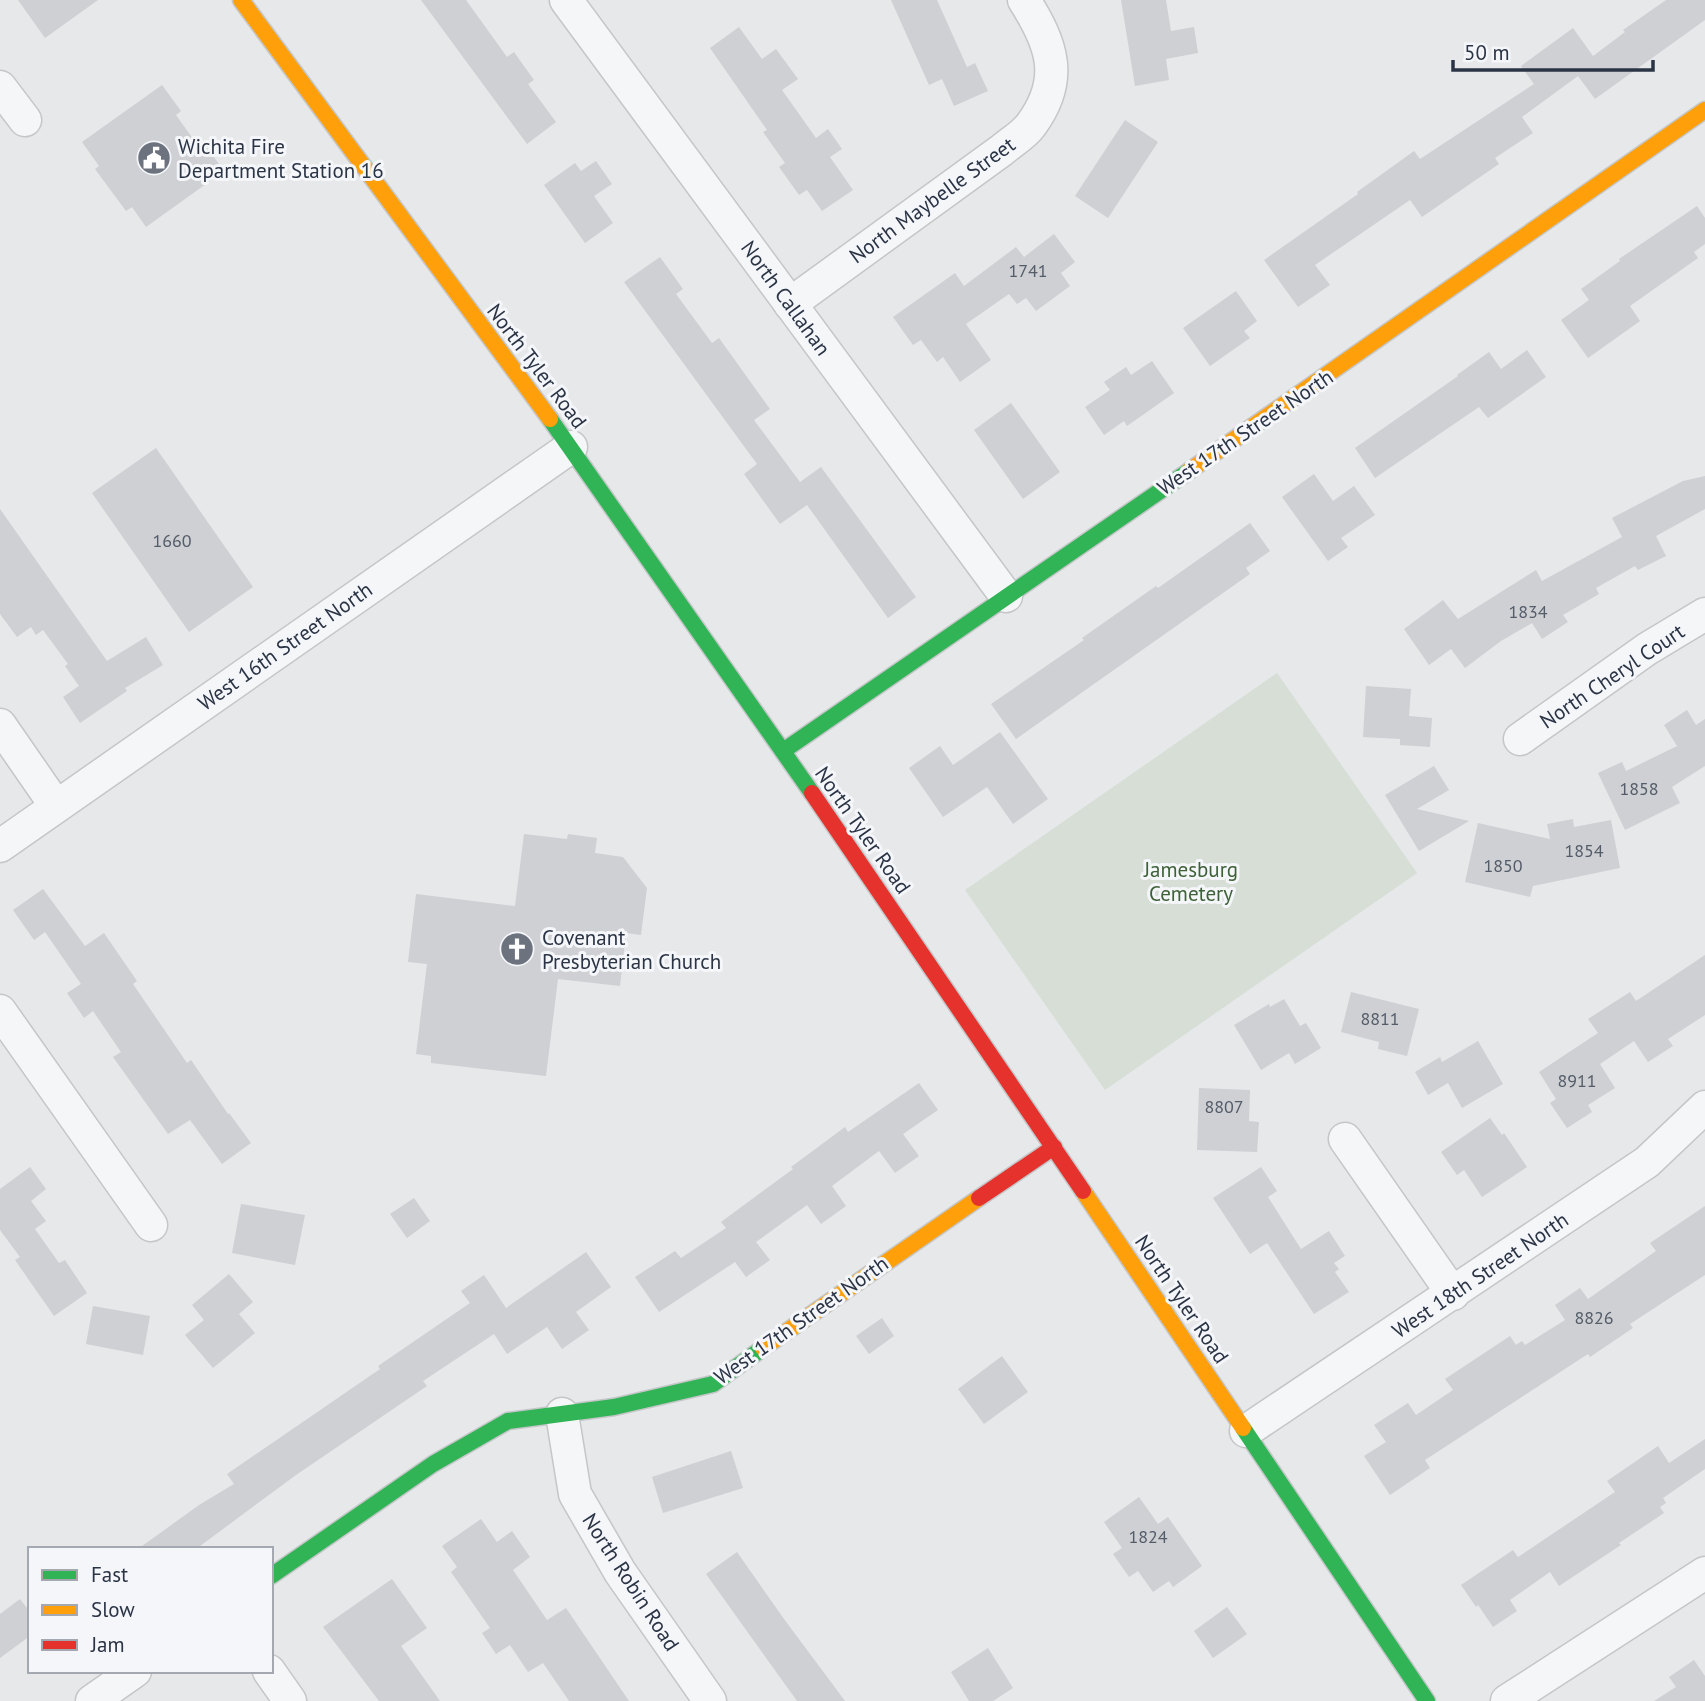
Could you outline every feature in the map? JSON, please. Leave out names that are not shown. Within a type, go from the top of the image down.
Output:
[{"type":"main road","name":"North Tyler Road","points":[[241,0],[571,447],[783,751],[1054,1147],[1427,1701]]},
{"type":"main road","name":"West 17th Street North","points":[[783,751],[1365,351],[1705,110]]},
{"type":"main road","name":"West 17th Street North","points":[[273,1575],[433,1464],[508,1421],[614,1407],[713,1384],[930,1230],[1054,1147]]},
{"type":"street","name":"North Callahan","points":[[566,0],[1006,596]]},
{"type":"street","name":"North Maybelle Street","points":[[790,304],[1030,127],[1049,93],[1052,57],[1024,0]]},
{"type":"street","points":[[0,87],[24,120]]},
{"type":"street","name":"West 16th Street North","points":[[0,846],[571,447]]},
{"type":"street","name":"North Cheryl Court","points":[[1520,738],[1647,649],[1705,614]]},
{"type":"street","points":[[0,725],[57,806]]},
{"type":"street","points":[[0,1011],[150,1225]]},
{"type":"street","name":"West 18th Street North","points":[[1246,1431],[1454,1294],[1647,1162],[1705,1107]]},
{"type":"street","points":[[1345,1139],[1454,1294]]},
{"type":"street","name":"North Robin Road","points":[[562,1414],[575,1494],[620,1572],[710,1701]]},
{"type":"street","points":[[1507,1701],[1705,1573]]},
{"type":"street","points":[[92,1701],[132,1673]]},
{"type":"street","points":[[270,1673],[290,1701]]},
{"type":"green space","name":"Jamesburg Cemetery","points":[[1277,673],[1417,873],[1105,1090],[965,890]]},
{"type":"building","points":[[18,0],[98,0],[45,38]]},
{"type":"building","points":[[421,0],[466,0],[507,57],[514,52],[534,80],[528,84],[556,122],[527,144]]},
{"type":"building","points":[[891,0],[937,0],[967,67],[975,63],[988,91],[954,106],[942,79],[929,85]]},
{"type":"building","points":[[1121,0],[1166,0],[1171,31],[1194,27],[1198,53],[1166,59],[1169,80],[1135,86]]},
{"type":"building","points":[[1666,0],[1705,0],[1705,20],[1595,99],[1578,76],[1522,117],[1533,133],[1495,158],[1499,164],[1422,217],[1410,200],[1315,265],[1330,285],[1298,307],[1264,260],[1414,151],[1420,159],[1534,84],[1521,66],[1573,28],[1593,56],[1625,32],[1623,30]]},
{"type":"building","points":[[739,27],[762,59],[776,49],[798,79],[782,90],[816,138],[828,129],[842,149],[830,157],[853,190],[822,211],[807,190],[799,195],[779,167],[785,163],[763,132],[767,130],[710,48]]},
{"type":"building","name":"Wichita Fire Department Station 16","points":[[162,85],[181,111],[176,115],[201,150],[206,146],[224,171],[146,227],[132,207],[126,211],[95,169],[99,166],[82,142]]},
{"type":"building","points":[[1125,120],[1158,142],[1108,218],[1075,196]]},
{"type":"building","points":[[596,161],[612,184],[594,196],[613,223],[585,243],[544,185],[575,163],[581,171]]},
{"type":"building","points":[[1697,206],[1705,218],[1705,244],[1694,252],[1698,258],[1630,306],[1640,321],[1588,358],[1561,320],[1589,300],[1581,289],[1620,261],[1619,259]]},
{"type":"building","points":[[1054,234],[1075,262],[1061,273],[1070,286],[1036,311],[1026,298],[1017,304],[1009,294],[966,324],[991,360],[960,382],[943,357],[937,362],[921,340],[913,345],[893,317],[955,273],[964,286],[1016,247],[1024,257]]},
{"type":"building","points":[[660,257],[683,289],[676,294],[712,343],[719,338],[770,409],[754,420],[800,482],[821,467],[916,597],[888,618],[807,505],[780,524],[744,474],[757,464],[624,282]]},
{"type":"building","points":[[1236,291],[1257,321],[1244,331],[1250,338],[1210,366],[1183,328]]},
{"type":"building","points":[[1527,350],[1546,377],[1488,418],[1479,407],[1375,478],[1355,448],[1489,352],[1501,369]]},
{"type":"building","points":[[1152,361],[1174,393],[1127,426],[1124,421],[1104,435],[1085,407],[1110,390],[1104,382],[1126,367],[1131,375]]},
{"type":"building","points":[[1011,403],[1060,472],[1023,499],[974,430]]},
{"type":"building","points":[[156,448],[253,587],[189,632],[92,493]]},
{"type":"building","points":[[1314,474],[1333,501],[1354,486],[1375,515],[1341,538],[1348,547],[1328,561],[1282,497]]},
{"type":"building","points":[[1705,476],[1705,509],[1656,536],[1666,556],[1638,570],[1635,566],[1596,588],[1599,594],[1563,615],[1568,622],[1542,639],[1532,623],[1501,641],[1465,668],[1451,649],[1429,665],[1404,629],[1443,600],[1458,619],[1536,570],[1542,581],[1622,537],[1612,518],[1683,481]]},
{"type":"building","points":[[0,509],[107,661],[146,637],[163,665],[125,688],[127,691],[80,723],[63,697],[79,686],[65,666],[68,664],[43,630],[36,635],[31,627],[17,637],[0,614]]},
{"type":"building","points":[[1250,523],[1270,551],[1246,568],[1250,574],[1016,739],[991,704],[1156,586],[1158,588]]},
{"type":"building","points":[[1366,686],[1411,689],[1409,716],[1432,718],[1430,747],[1400,745],[1400,739],[1363,737]]},
{"type":"building","points":[[1687,710],[1696,725],[1705,719],[1705,766],[1672,787],[1680,803],[1625,830],[1598,773],[1622,762],[1626,771],[1677,746],[1664,725]]},
{"type":"building","points":[[1000,732],[1048,799],[1013,824],[987,787],[943,817],[909,768],[940,746],[953,765]]},
{"type":"building","points":[[1434,766],[1449,790],[1417,809],[1469,821],[1419,851],[1385,795]]},
{"type":"building","points":[[1573,819],[1574,827],[1611,820],[1620,868],[1533,886],[1530,897],[1465,882],[1478,823],[1550,839],[1547,824]]},
{"type":"building","name":"Covenant Presbyterian Church","points":[[524,834],[567,839],[568,834],[597,838],[595,853],[623,857],[647,888],[641,935],[626,933],[620,986],[558,979],[546,1076],[431,1063],[431,1056],[416,1054],[427,964],[408,962],[416,894],[515,906]]},
{"type":"building","points":[[43,889],[85,946],[104,933],[137,981],[133,984],[187,1063],[191,1060],[251,1143],[222,1164],[190,1120],[168,1134],[113,1057],[121,1052],[93,1011],[84,1018],[67,993],[81,984],[45,932],[34,940],[13,910]]},
{"type":"building","points":[[1705,955],[1705,1015],[1668,1039],[1673,1046],[1648,1062],[1634,1041],[1600,1064],[1615,1088],[1588,1105],[1592,1112],[1567,1128],[1550,1103],[1556,1099],[1539,1072],[1598,1033],[1588,1019],[1630,992],[1636,1001]]},
{"type":"building","points":[[1351,992],[1419,1009],[1407,1056],[1378,1049],[1379,1042],[1341,1032]]},
{"type":"building","points":[[1284,999],[1300,1026],[1306,1023],[1321,1048],[1295,1064],[1289,1053],[1261,1070],[1234,1025],[1269,1004],[1270,1007]]},
{"type":"building","points":[[1478,1041],[1503,1084],[1462,1108],[1448,1083],[1428,1095],[1415,1072],[1440,1057],[1442,1062]]},
{"type":"building","points":[[919,1083],[938,1110],[903,1134],[919,1156],[895,1173],[879,1151],[832,1186],[846,1206],[821,1224],[807,1205],[756,1242],[770,1260],[746,1277],[735,1262],[659,1312],[635,1277],[675,1251],[681,1258],[726,1228],[721,1222],[793,1169],[791,1167],[845,1127],[848,1132]]},
{"type":"building","points":[[1199,1088],[1250,1090],[1249,1121],[1259,1122],[1257,1152],[1197,1150]]},
{"type":"building","points":[[1490,1118],[1502,1135],[1504,1133],[1527,1167],[1482,1197],[1464,1170],[1457,1175],[1441,1152]]},
{"type":"building","points":[[30,1167],[46,1189],[31,1201],[46,1221],[35,1229],[59,1263],[65,1260],[87,1293],[54,1316],[15,1260],[20,1257],[0,1230],[0,1189]]},
{"type":"building","points":[[1261,1167],[1277,1191],[1268,1197],[1301,1249],[1329,1231],[1345,1256],[1334,1263],[1339,1269],[1335,1272],[1349,1292],[1314,1314],[1267,1243],[1250,1254],[1213,1198]]},
{"type":"building","points":[[414,1198],[430,1221],[407,1238],[390,1214]]},
{"type":"building","points":[[241,1204],[305,1215],[295,1265],[232,1253]]},
{"type":"building","points":[[1705,1206],[1705,1275],[1630,1324],[1633,1328],[1590,1357],[1588,1354],[1425,1460],[1430,1468],[1390,1495],[1364,1456],[1386,1442],[1374,1425],[1408,1403],[1416,1415],[1453,1390],[1445,1379],[1510,1336],[1516,1345],[1522,1341],[1525,1345],[1565,1320],[1555,1305],[1580,1288],[1588,1299],[1656,1251],[1650,1243]]},
{"type":"building","points":[[586,1252],[611,1287],[576,1312],[589,1330],[562,1349],[547,1327],[507,1354],[494,1334],[423,1381],[427,1386],[296,1475],[199,1547],[141,1547],[199,1505],[234,1484],[227,1474],[380,1369],[378,1366],[470,1303],[461,1291],[484,1275],[506,1308]]},
{"type":"building","points":[[229,1274],[253,1302],[239,1314],[255,1333],[213,1368],[185,1335],[204,1320],[192,1305]]},
{"type":"building","points":[[93,1306],[150,1316],[143,1355],[86,1344]]},
{"type":"building","points":[[882,1318],[894,1336],[869,1354],[856,1336]]},
{"type":"building","points":[[1002,1356],[1028,1392],[984,1424],[958,1389]]},
{"type":"building","points":[[1705,1439],[1705,1469],[1663,1498],[1666,1503],[1660,1507],[1664,1513],[1559,1586],[1550,1572],[1510,1600],[1517,1611],[1493,1627],[1461,1585],[1513,1550],[1518,1557],[1615,1492],[1607,1481],[1658,1446],[1669,1463]]},
{"type":"building","points":[[731,1451],[743,1488],[663,1513],[652,1477]]},
{"type":"building","points":[[1139,1497],[1158,1524],[1168,1517],[1202,1566],[1173,1587],[1169,1581],[1153,1592],[1138,1571],[1129,1577],[1113,1554],[1122,1548],[1104,1522]]},
{"type":"building","points":[[481,1519],[497,1542],[512,1531],[530,1557],[513,1570],[547,1620],[566,1608],[629,1701],[569,1701],[543,1663],[528,1672],[510,1645],[496,1654],[482,1633],[490,1628],[451,1572],[457,1567],[442,1546]]},
{"type":"building","points":[[737,1552],[845,1701],[797,1701],[706,1574]]},
{"type":"building","points":[[392,1579],[427,1628],[401,1646],[440,1701],[379,1701],[323,1627]]},
{"type":"building","points":[[20,1599],[28,1609],[28,1637],[0,1658],[0,1614]]},
{"type":"building","points":[[1227,1607],[1247,1634],[1213,1658],[1194,1631]]},
{"type":"building","points":[[988,1648],[1013,1688],[993,1701],[969,1701],[951,1672]]},
{"type":"building","points":[[1694,1660],[1705,1676],[1705,1701],[1654,1701],[1676,1687],[1669,1677]]},
{"type":"traffic: fast","points":[[550,419],[812,793]]},
{"type":"traffic: fast","points":[[783,751],[1189,471]]},
{"type":"traffic: fast","points":[[273,1575],[433,1464],[508,1421],[614,1407],[713,1384],[763,1348]]},
{"type":"traffic: fast","points":[[1243,1428],[1427,1701]]},
{"type":"traffic: slow","points":[[241,0],[550,419]]},
{"type":"traffic: slow","points":[[1189,471],[1705,110]]},
{"type":"traffic: slow","points":[[1083,1191],[1243,1428]]},
{"type":"traffic: slow","points":[[763,1348],[979,1198]]},
{"type":"traffic: jam","points":[[812,793],[1083,1191]]},
{"type":"traffic: jam","points":[[979,1198],[1054,1147]]},
{"type":"place","name":"Wichita Fire Department Station 16","points":[[154,158]]},
{"type":"place","name":"Covenant Presbyterian Church","points":[[517,949]]}]
